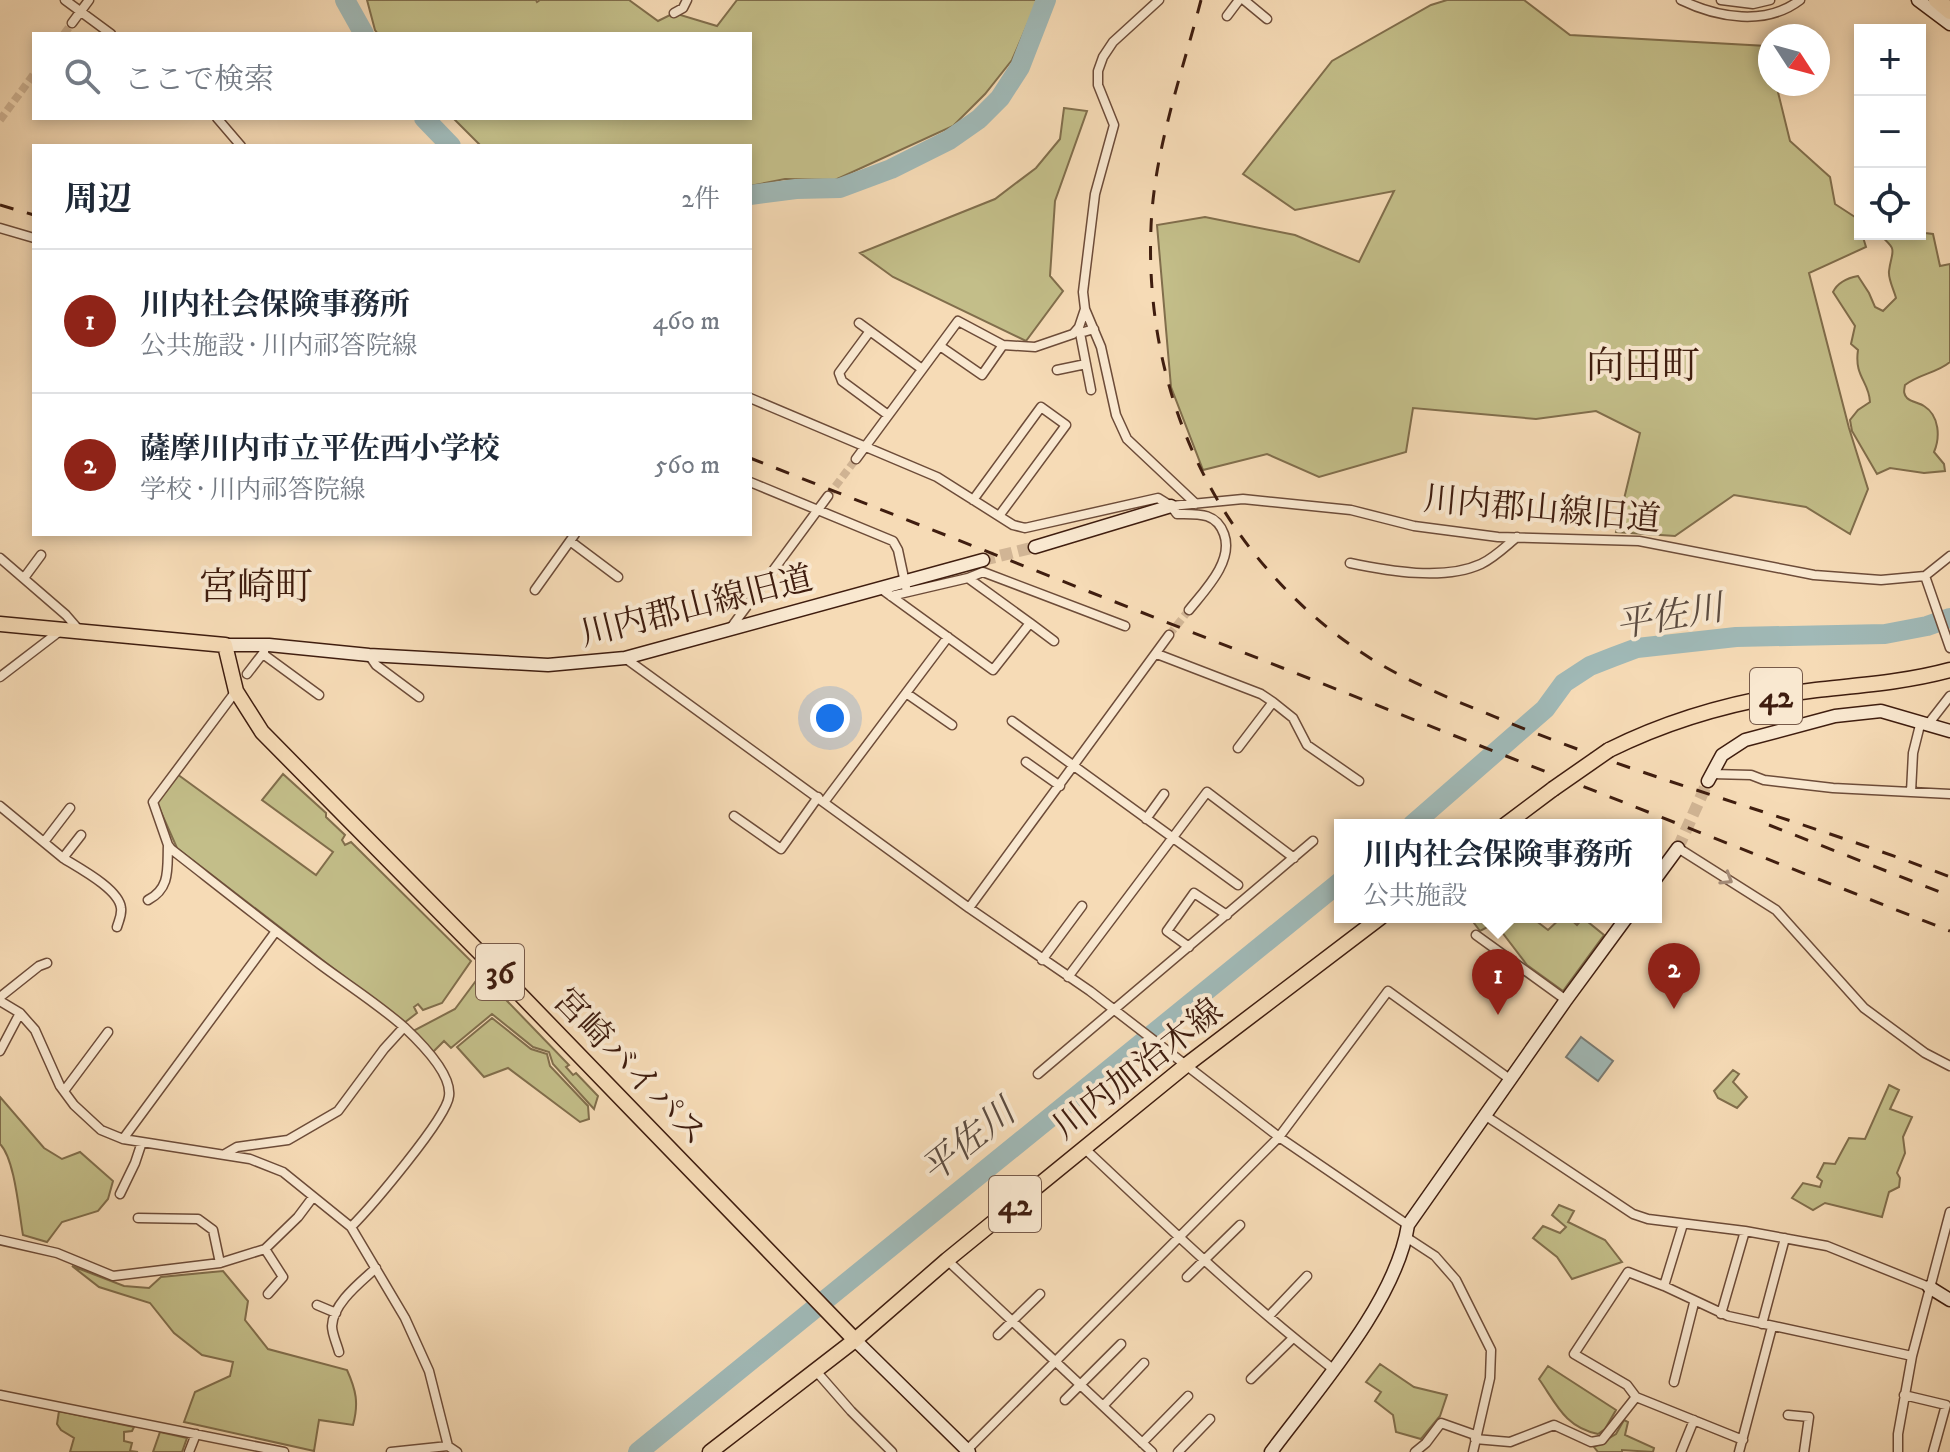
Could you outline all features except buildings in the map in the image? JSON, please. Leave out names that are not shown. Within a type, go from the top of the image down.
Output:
[{"type":"highway","points":[[1937,0],[1950,11]]},
{"type":"main road","points":[[0,624],[225,645]]},
{"type":"main road","name":"宮崎バイパス","points":[[225,645],[236,691],[247,713],[283,755],[359,829],[855,1340]]},
{"type":"main road","name":"42","points":[[1513,819],[1609,750],[1665,724],[1713,708],[1817,690],[1875,685],[1950,670]]},
{"type":"main road","name":"川内加治木線","points":[[710,1452],[855,1340],[947,1260],[1185,1066],[1373,923]]},
{"type":"street","points":[[65,0],[108,32]]},
{"type":"street","points":[[72,23],[89,0]]},
{"type":"street","points":[[674,13],[683,8],[687,0]]},
{"type":"street","points":[[1159,0],[1113,42],[1098,71],[1098,85],[1114,125],[1095,194],[1083,292],[1085,309],[1094,329],[1116,415],[1127,439],[1196,504]]},
{"type":"street","points":[[1227,16],[1242,0],[1267,19]]},
{"type":"street","points":[[1681,0],[1727,16],[1756,16],[1777,13],[1800,0]]},
{"type":"street","points":[[1721,0],[1753,4],[1770,0]]},
{"type":"street","points":[[1918,0],[1950,24]]},
{"type":"street","points":[[219,120],[239,144]]},
{"type":"street","points":[[0,228],[32,237]]},
{"type":"street","points":[[1085,309],[1080,330],[1091,390]]},
{"type":"street","points":[[856,459],[958,321],[1003,345],[1035,347],[1080,330],[1094,329]]},
{"type":"street","points":[[859,323],[922,369]]},
{"type":"street","points":[[870,331],[839,373],[842,381],[888,415]]},
{"type":"street","points":[[940,346],[982,375],[1003,345]]},
{"type":"street","points":[[1057,370],[1086,364]]},
{"type":"street","points":[[752,399],[937,477],[1013,525],[1036,528],[1077,515],[1158,498],[1177,514],[1212,517],[1221,526],[1228,544],[1222,566],[1189,610]]},
{"type":"street","points":[[973,500],[1041,407],[1066,425],[999,516]]},
{"type":"street","points":[[752,483],[893,541],[898,550],[905,587]]},
{"type":"street","points":[[729,630],[828,496]]},
{"type":"street","name":"川内郡山線旧道","points":[[1035,547],[1171,506],[1243,499],[1351,510],[1425,528],[1518,537],[1639,541],[1814,575],[1881,580],[1925,576]]},
{"type":"street","points":[[1350,563],[1398,574],[1448,571],[1481,564],[1518,537]]},
{"type":"street","points":[[535,590],[573,538],[618,577]]},
{"type":"street","points":[[24,578],[41,555]]},
{"type":"street","points":[[1950,556],[1925,576],[1950,648]]},
{"type":"street","points":[[0,558],[66,615],[82,633]]},
{"type":"street","name":"川内郡山線旧道","points":[[225,645],[266,650],[548,665],[625,658],[879,588],[905,587],[983,560]]},
{"type":"street","points":[[891,596],[905,587],[968,578],[983,572],[1125,626]]},
{"type":"street","points":[[968,578],[1054,641]]},
{"type":"street","points":[[879,588],[993,670],[1030,623]]},
{"type":"street","points":[[0,677],[61,630]]},
{"type":"street","points":[[969,908],[1169,635]]},
{"type":"street","points":[[734,816],[781,849],[948,637]]},
{"type":"street","points":[[247,674],[266,650],[319,695]]},
{"type":"street","points":[[1157,654],[1261,694],[1293,718],[1307,745],[1359,781]]},
{"type":"street","points":[[369,655],[376,665],[419,697]]},
{"type":"street","points":[[625,658],[1068,977],[1407,1231],[1435,1256],[1456,1280],[1491,1350],[1490,1378],[1473,1452]]},
{"type":"street","points":[[148,900],[159,895],[167,880],[168,845],[153,802],[236,691]]},
{"type":"street","points":[[906,693],[952,725]]},
{"type":"street","points":[[1911,792],[1913,753],[1925,722],[1950,696]]},
{"type":"street","points":[[1238,748],[1273,702]]},
{"type":"street","points":[[1710,778],[1722,755],[1732,747],[1757,735],[1835,716],[1881,711],[1950,731]]},
{"type":"street","points":[[1012,721],[1238,885]]},
{"type":"street","points":[[1026,762],[1060,786]]},
{"type":"street","points":[[1710,778],[1751,775],[1764,780],[1833,788],[1950,794]]},
{"type":"street","points":[[1068,977],[1207,792],[1294,858]]},
{"type":"street","points":[[1146,819],[1164,794]]},
{"type":"street","points":[[0,806],[63,858],[104,885],[121,904],[117,927]]},
{"type":"street","points":[[44,842],[70,808]]},
{"type":"street","points":[[63,858],[81,835]]},
{"type":"street","points":[[1038,1074],[1313,841]]},
{"type":"street","points":[[168,845],[404,1027],[445,1073],[449,1100],[379,1198],[351,1227]]},
{"type":"street","points":[[1662,870],[1678,848],[1776,910],[1864,1008],[1925,1053],[1950,1066]]},
{"type":"street","points":[[1189,947],[1167,931],[1194,893],[1227,915]]},
{"type":"street","points":[[1042,960],[1082,906]]},
{"type":"street","points":[[1271,1452],[1380,1301],[1407,1231],[1623,923]]},
{"type":"street","points":[[123,1139],[276,931]]},
{"type":"street","points":[[1476,935],[1566,1000]]},
{"type":"street","points":[[47,963],[39,966],[0,999],[20,1013],[35,1030],[47,1060],[74,1105],[101,1130],[123,1139],[250,1159],[283,1172],[351,1227],[405,1318],[429,1371],[448,1446]]},
{"type":"street","points":[[855,1340],[967,1451],[1279,1137],[1388,991],[1511,1080]]},
{"type":"street","points":[[0,1051],[20,1013]]},
{"type":"street","points":[[225,1154],[237,1147],[288,1140],[338,1111],[404,1027]]},
{"type":"street","points":[[64,1091],[108,1032]]},
{"type":"street","points":[[1486,1116],[1633,1214],[1648,1219],[1745,1231],[1827,1246],[1929,1287],[1950,1300]]},
{"type":"street","points":[[120,1194],[142,1142]]},
{"type":"street","points":[[1084,1147],[1179,1238],[1333,1369]]},
{"type":"street","points":[[0,1240],[57,1253],[113,1276],[220,1263],[265,1249],[298,1217],[313,1197]]},
{"type":"street","points":[[1898,1452],[1898,1434],[1912,1356],[1950,1212]]},
{"type":"street","points":[[138,1218],[198,1219],[213,1230],[220,1263]]},
{"type":"street","points":[[1664,1286],[1683,1224]]},
{"type":"street","points":[[1187,1277],[1240,1225]]},
{"type":"street","points":[[1721,1314],[1745,1231]]},
{"type":"street","points":[[1762,1324],[1785,1238]]},
{"type":"street","points":[[265,1249],[283,1277],[268,1294]]},
{"type":"street","points":[[947,1260],[1152,1452]]},
{"type":"street","points":[[339,1352],[332,1328],[336,1313],[376,1268]]},
{"type":"street","points":[[1743,1440],[1636,1397],[1627,1385],[1574,1354],[1628,1272],[1721,1314],[1912,1356]]},
{"type":"street","points":[[1269,1316],[1307,1276]]},
{"type":"street","points":[[998,1335],[1040,1294]]},
{"type":"street","points":[[1674,1382],[1694,1303]]},
{"type":"street","points":[[317,1305],[336,1313]]},
{"type":"street","points":[[1739,1452],[1772,1327]]},
{"type":"street","points":[[1251,1379],[1293,1338]]},
{"type":"street","points":[[1065,1400],[1121,1344]]},
{"type":"street","points":[[1103,1406],[1144,1363]]},
{"type":"street","points":[[816,1371],[892,1452]]},
{"type":"street","points":[[0,1395],[284,1452]]},
{"type":"street","points":[[1904,1395],[1946,1405],[1933,1452]]},
{"type":"street","points":[[1142,1443],[1188,1396]]},
{"type":"street","points":[[1415,1452],[1441,1423],[1475,1437],[1510,1442],[1554,1425],[1591,1442],[1602,1440],[1636,1397]]},
{"type":"street","points":[[1788,1415],[1809,1417],[1804,1452]]},
{"type":"street","points":[[1178,1452],[1210,1419]]},
{"type":"street","points":[[1681,1452],[1694,1420]]},
{"type":"street","points":[[189,1452],[196,1434]]},
{"type":"street","points":[[391,1452],[448,1446],[457,1452]]},
{"type":"shaded area","points":[[367,0],[629,0],[658,21],[674,13],[717,26],[737,0],[1038,0],[1012,60],[985,94],[953,126],[835,180],[785,179],[752,186],[752,144],[479,144],[455,120],[752,120],[752,32],[375,30]]},
{"type":"shaded area","points":[[1447,0],[1524,0],[1570,35],[1758,45],[1758,96],[1779,96],[1790,141],[1830,177],[1835,204],[1854,216],[1854,240],[1864,240],[1866,247],[1809,273],[1868,489],[1850,534],[1806,507],[1734,495],[1675,536],[1616,532],[1640,433],[1596,411],[1536,419],[1413,408],[1406,452],[1319,477],[1267,454],[1203,470],[1171,387],[1157,225],[1205,217],[1295,235],[1359,262],[1394,191],[1295,210],[1243,174],[1332,61],[1431,5]]},
{"type":"shaded area","points":[[1064,108],[1087,111],[1055,201],[1050,276],[1063,291],[1026,341],[893,277],[860,253],[995,199],[1036,168],[1060,139]]},
{"type":"shaded area","points":[[1926,233],[1933,234],[1940,266],[1950,264],[1950,362],[1910,381],[1905,385],[1904,392],[1907,398],[1924,406],[1933,415],[1938,434],[1934,452],[1944,464],[1945,471],[1924,473],[1890,468],[1877,474],[1852,431],[1850,420],[1870,402],[1858,367],[1858,350],[1851,344],[1855,326],[1833,292],[1843,281],[1858,276],[1875,307],[1883,311],[1896,298],[1889,274],[1893,251],[1885,240],[1926,240]]},
{"type":"shaded area","points":[[177,774],[316,875],[333,852],[262,800],[283,774],[326,813],[326,817],[345,835],[342,840],[345,845],[351,842],[471,961],[442,1003],[423,1010],[418,1004],[414,1007],[417,1013],[404,1023],[177,848],[157,803]]},
{"type":"shaded area","points":[[1474,923],[1495,923],[1480,931]]},
{"type":"shaded area","points":[[1495,923],[1539,923],[1548,930],[1556,923],[1589,923],[1604,935],[1563,991],[1527,965]]},
{"type":"shaded area","points":[[481,974],[569,1065],[566,1067],[573,1075],[576,1073],[598,1096],[594,1109],[553,1064],[549,1052],[533,1047],[492,1014],[451,1048],[444,1041],[432,1053],[413,1031],[455,1009]]},
{"type":"shaded area","points":[[492,1018],[531,1049],[547,1054],[550,1066],[588,1106],[589,1119],[580,1122],[508,1068],[484,1077],[457,1047]]},
{"type":"shaded area","points":[[1733,1070],[1739,1074],[1733,1082],[1747,1097],[1737,1108],[1718,1098],[1714,1091]]},
{"type":"shaded area","points":[[1889,1085],[1899,1090],[1890,1109],[1912,1117],[1903,1137],[1905,1153],[1897,1173],[1899,1187],[1889,1192],[1882,1217],[1825,1203],[1813,1210],[1792,1198],[1803,1183],[1820,1187],[1822,1181],[1817,1177],[1824,1163],[1835,1164],[1849,1138],[1865,1139]]},
{"type":"shaded area","points":[[0,1097],[44,1148],[62,1159],[80,1152],[113,1181],[108,1199],[98,1211],[62,1222],[47,1242],[23,1235],[13,1174],[0,1144]]},
{"type":"shaded area","points":[[1559,1205],[1574,1211],[1568,1222],[1605,1240],[1622,1262],[1572,1279],[1557,1257],[1533,1238],[1543,1226],[1560,1233],[1566,1227],[1552,1215]]},
{"type":"shaded area","points":[[72,1266],[124,1286],[149,1288],[161,1277],[223,1271],[248,1301],[245,1320],[268,1349],[347,1370],[356,1397],[353,1425],[319,1420],[314,1451],[184,1422],[195,1392],[230,1376],[233,1362],[202,1355],[174,1333],[150,1303],[99,1287]]},
{"type":"shaded area","points":[[1380,1364],[1414,1387],[1447,1395],[1440,1416],[1421,1439],[1396,1432],[1393,1415],[1375,1401],[1381,1392],[1366,1382]]},
{"type":"shaded area","points":[[1548,1366],[1616,1410],[1605,1429],[1598,1434],[1587,1431],[1563,1414],[1539,1379]]},
{"type":"shaded area","points":[[59,1411],[134,1427],[132,1431],[124,1432],[124,1441],[132,1443],[130,1451],[138,1452],[70,1452],[74,1438],[57,1424]]},
{"type":"shaded area","points":[[1624,1420],[1628,1422],[1625,1435],[1654,1448],[1653,1452],[1598,1452],[1594,1447],[1616,1434]]},
{"type":"shaded area","points":[[160,1432],[187,1438],[182,1452],[153,1452]]},
{"type":"water","points":[[1581,1037],[1613,1061],[1598,1081],[1566,1057]]},
{"type":"waterway","points":[[345,0],[363,32]]},
{"type":"waterway","points":[[752,195],[840,188],[891,169],[949,140],[979,119],[1000,98],[1020,67],[1046,0]]},
{"type":"waterway","points":[[426,120],[449,144]]},
{"type":"waterway","name":"平佐川","points":[[1419,819],[1545,709],[1564,683],[1590,666],[1613,657],[1637,648],[1736,637],[1885,634],[1950,618]]},
{"type":"waterway","name":"平佐川","points":[[638,1452],[1334,887]]},
{"type":"tunnel","points":[[65,32],[72,23]]},
{"type":"tunnel","points":[[0,120],[32,77]]},
{"type":"tunnel","points":[[828,496],[856,459]]},
{"type":"tunnel","points":[[983,560],[1035,547]]},
{"type":"tunnel","points":[[1169,635],[1189,610]]},
{"type":"tunnel","points":[[1678,848],[1708,781]]},
{"type":"railway","points":[[1201,0],[1157,169],[1151,227],[1152,288],[1160,348],[1175,407],[1198,462],[1226,514],[1262,563],[1304,607],[1352,646],[1426,688],[1615,763],[1950,877]]},
{"type":"railway","points":[[0,205],[32,214]]},
{"type":"railway","points":[[752,459],[1950,931]]},
{"type":"railway","points":[[1769,825],[1950,896]]},
{"type":"place","name":"薩摩川内市立平佐西小学校","points":[[1674,1009]]},
{"type":"place","name":"川内社会保険事務所","points":[[1498,1015]]},
{"type":"district","name":"向田町","points":[[1643,365]]},
{"type":"district","name":"宮崎町","points":[[256,586]]}]
